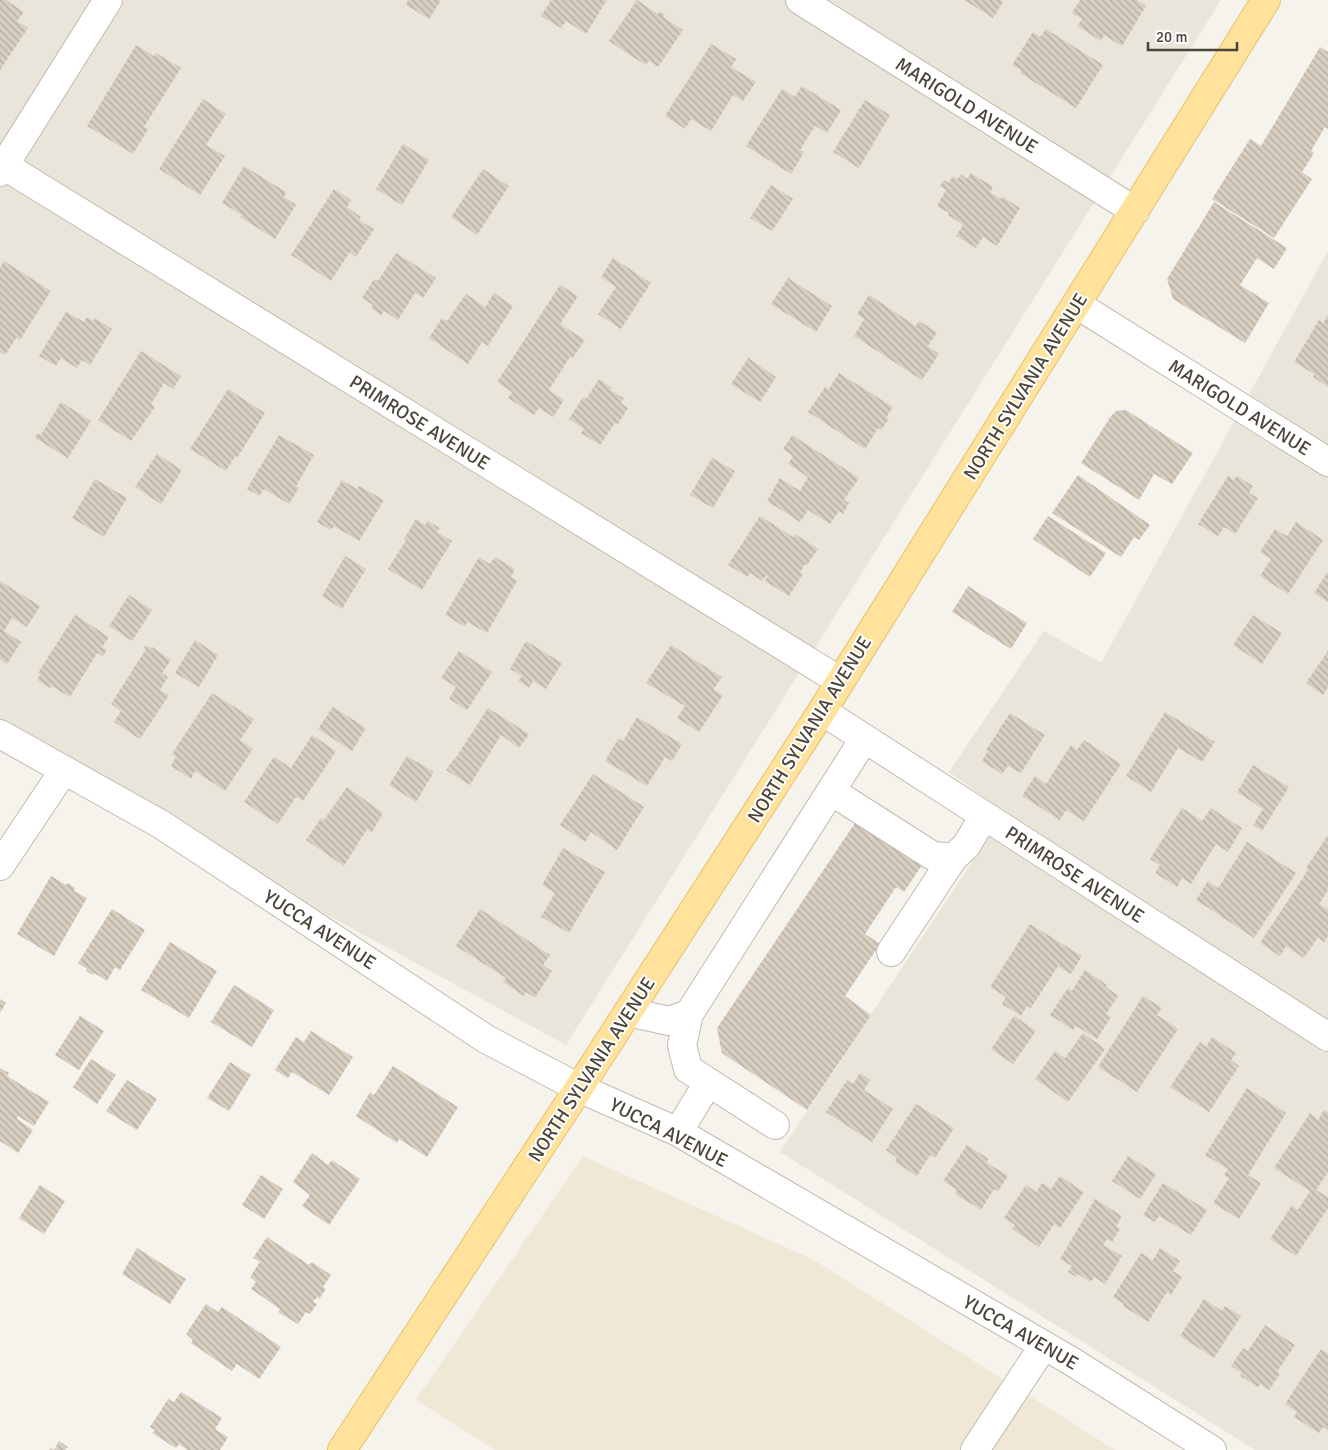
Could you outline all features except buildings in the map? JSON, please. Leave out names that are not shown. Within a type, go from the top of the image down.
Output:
[{"type":"main road","name":"NORTH SYLVANIA AVENUE","points":[[342,1450],[579,1088],[822,711],[1266,0]]},
{"type":"street","points":[[1,167],[108,0]]},
{"type":"street","name":"MARIGOLD AVENUE","points":[[800,0],[1135,210]]},
{"type":"street","name":"PRIMROSE AVENUE","points":[[1,167],[840,681]]},
{"type":"street","name":"MARIGOLD AVENUE","points":[[1076,304],[1328,462]]},
{"type":"street","name":"PRIMROSE AVENUE","points":[[822,711],[1328,1037]]},
{"type":"street","name":"YUCCA AVENUE","points":[[0,734],[162,825],[486,1039],[579,1088],[678,1132],[1071,1361],[1212,1450]]},
{"type":"street","points":[[775,1125],[688,1069],[682,1045],[689,1014],[864,739]]},
{"type":"street","points":[[0,866],[64,770]]},
{"type":"street","points":[[832,791],[933,856],[953,858]]},
{"type":"street","points":[[891,952],[953,858],[966,846],[984,816]]},
{"type":"street","points":[[628,1012],[669,1021],[689,1014]]},
{"type":"street","points":[[678,1132],[708,1083]]},
{"type":"street","points":[[975,1450],[1044,1345]]},
{"type":"shaded area","points":[[0,0],[1221,0],[566,1045],[162,825],[0,734]]},
{"type":"shaded area","points":[[1328,251],[1328,1450],[1255,1450],[780,1152],[1005,812],[949,772],[1044,631],[1101,663]]},
{"type":"shaded area","points":[[583,1156],[814,1260],[1115,1450],[495,1450],[416,1400]]}]
